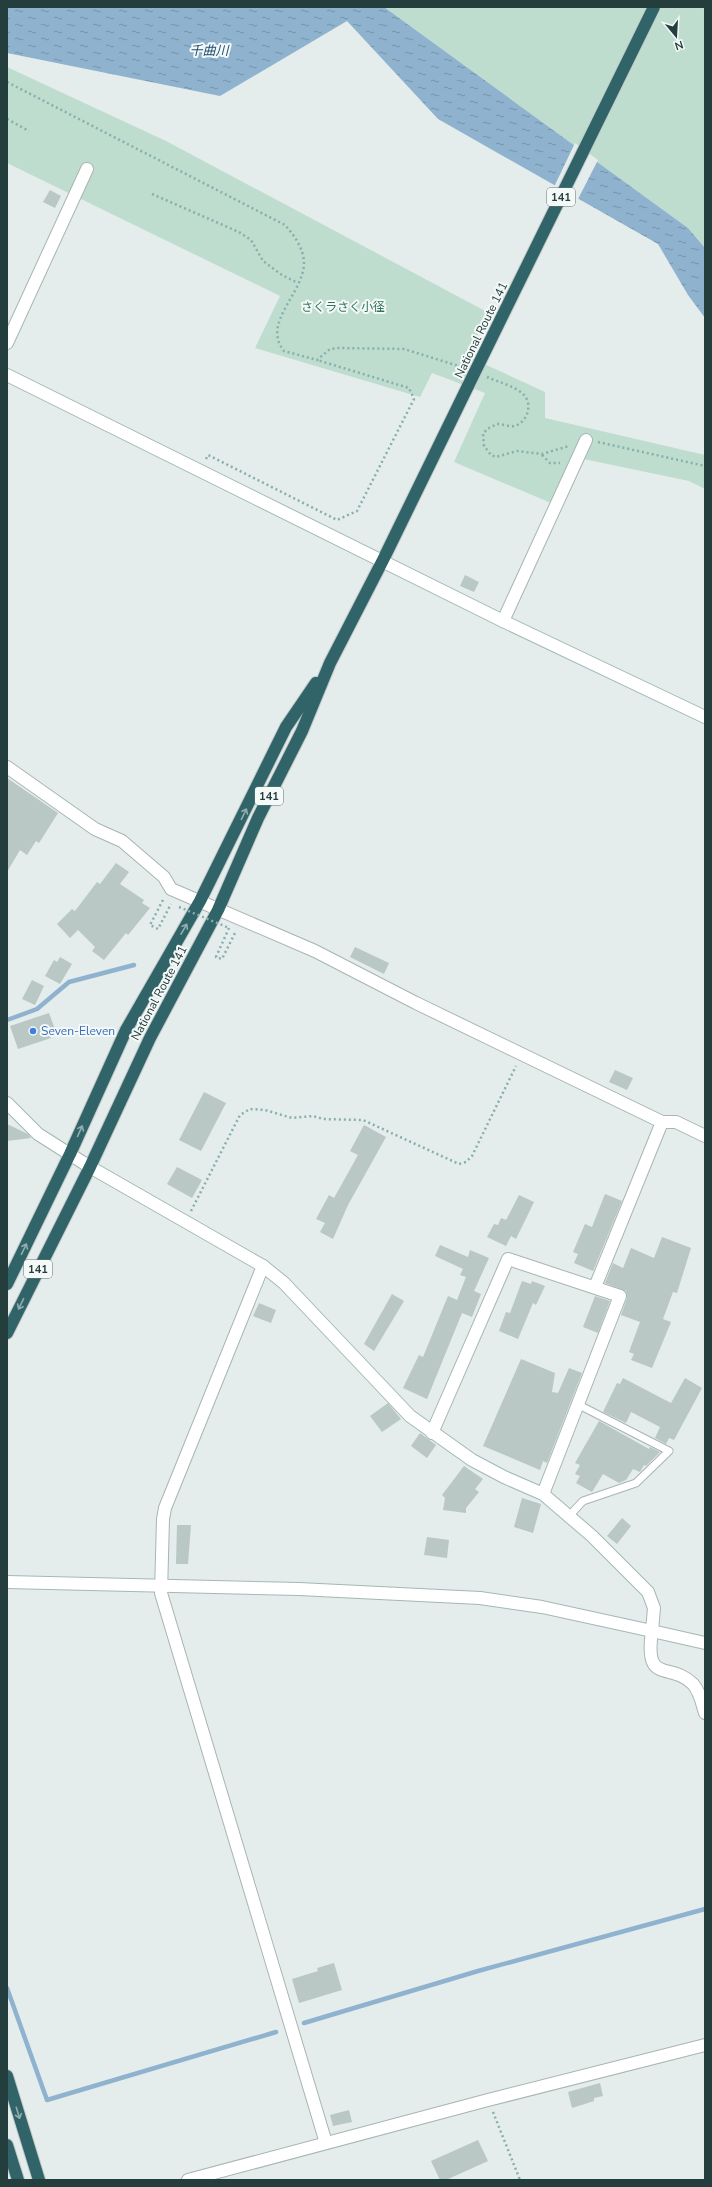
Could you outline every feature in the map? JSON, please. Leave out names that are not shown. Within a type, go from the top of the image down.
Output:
[{"type":"highway","name":"National Route 141","points":[[7,1333],[69,1206],[90,1167],[150,1038],[218,910],[258,818],[302,731],[330,663],[383,560],[654,7]]},
{"type":"highway","name":"National Route 141","points":[[7,1284],[70,1154],[126,1030],[200,901],[286,727],[330,663]]},
{"type":"highway","points":[[7,2076],[38,2180]]},
{"type":"highway","points":[[7,2145],[18,2180]]},
{"type":"street","points":[[7,343],[87,169]]},
{"type":"street","points":[[7,375],[201,470],[260,501],[383,560],[503,622],[705,718]]},
{"type":"street","points":[[503,622],[586,440]]},
{"type":"street","points":[[7,767],[95,829],[122,841],[164,877],[171,889],[315,951],[662,1122],[676,1122],[705,1136]]},
{"type":"street","points":[[7,1103],[38,1134],[90,1167],[264,1266],[284,1283],[410,1416],[432,1433],[478,1463],[504,1477],[544,1494],[648,1592],[654,1608],[650,1644],[653,1663],[660,1671],[679,1675],[694,1685],[699,1694],[705,1713]]},
{"type":"street","points":[[594,1287],[662,1122]]},
{"type":"street","points":[[432,1433],[508,1259],[620,1296],[544,1494]]},
{"type":"street","points":[[264,1266],[165,1508],[163,1519],[161,1586],[163,1601],[326,2143]]},
{"type":"street","points":[[7,1582],[418,1593],[480,1598],[542,1607],[705,1643]]},
{"type":"street","points":[[188,2180],[488,2100],[705,2045]]},
{"type":"lane","points":[[569,1516],[583,1501],[636,1483],[669,1451],[578,1404]]},
{"type":"path","points":[[7,82],[285,225],[294,235],[300,248],[304,264],[298,283],[277,328],[276,337],[284,351],[409,388],[414,399],[357,511],[337,520],[208,455],[201,470]]},
{"type":"path","points":[[7,119],[29,131]]},
{"type":"path","points":[[152,194],[239,232],[251,240],[263,261],[282,275],[298,283]]},
{"type":"path","points":[[317,360],[330,349],[404,349],[466,369]]},
{"type":"path","points":[[481,374],[518,391],[524,395],[528,405],[527,416],[519,424],[508,426],[497,424],[487,429],[482,441],[487,451],[496,457],[517,451],[542,454],[586,440],[705,466]]},
{"type":"path","points":[[566,450],[567,446]]},
{"type":"path","points":[[542,454],[550,463],[560,464],[564,460]]},
{"type":"path","points":[[164,899],[150,925],[158,929],[170,903]]},
{"type":"path","points":[[179,907],[229,928],[216,957],[222,959],[236,930]]},
{"type":"path","points":[[186,1221],[240,1115],[250,1109],[265,1110],[292,1118],[314,1116],[323,1119],[363,1120],[451,1161],[459,1164],[466,1162],[472,1156],[522,1053]]},
{"type":"path","points":[[488,2100],[520,2180]]},
{"type":"green space","points":[[384,7],[700,7],[705,9],[705,248],[688,228]]},
{"type":"green space","name":"さくラさく小径","points":[[7,67],[166,141],[489,313],[467,356],[545,392],[545,418],[705,455],[705,489],[689,481],[574,457],[551,503],[454,462],[485,393],[432,373],[420,397],[255,348],[280,296],[7,163]]},
{"type":"water","name":"千曲川","points":[[7,7],[384,7],[688,228],[705,248],[705,318],[688,295],[658,244],[438,119],[347,21],[220,96],[7,53]]},
{"type":"pier","points":[[575,143],[598,160],[577,201],[554,187]]},
{"type":"building","points":[[50,190],[61,196],[55,208],[43,202]]},
{"type":"building","points":[[465,575],[479,582],[474,592],[460,586]]},
{"type":"building","points":[[7,778],[58,813],[39,843],[36,841],[27,855],[20,850],[7,872]]},
{"type":"building","points":[[116,863],[129,872],[120,884],[144,900],[142,903],[150,908],[128,935],[126,933],[104,960],[92,951],[95,947],[78,930],[70,938],[57,924],[72,909],[75,911],[97,882],[100,884]]},
{"type":"building","points":[[355,947],[389,963],[384,974],[350,957]]},
{"type":"building","points":[[60,957],[72,964],[60,984],[45,976],[54,960],[57,962]]},
{"type":"building","points":[[32,980],[44,986],[35,1005],[22,999]]},
{"type":"building","points":[[49,1013],[56,1032],[50,1034],[51,1038],[18,1049],[10,1026]]},
{"type":"building","points":[[615,1070],[633,1078],[627,1090],[609,1082]]},
{"type":"building","points":[[204,1092],[226,1103],[201,1151],[179,1140]]},
{"type":"building","points":[[7,1124],[28,1134],[31,1138],[7,1141]]},
{"type":"building","points":[[364,1125],[386,1137],[348,1205],[333,1239],[320,1232],[325,1223],[316,1219],[329,1195],[334,1198],[358,1155],[350,1151]]},
{"type":"building","points":[[177,1167],[202,1180],[192,1198],[167,1184]]},
{"type":"building","points":[[605,1194],[622,1201],[593,1271],[574,1263],[578,1254],[573,1252],[585,1224],[592,1227]]},
{"type":"building","points":[[519,1195],[534,1202],[516,1239],[511,1236],[506,1246],[487,1237],[494,1224],[498,1225],[501,1218],[506,1220]]},
{"type":"building","points":[[662,1237],[691,1248],[677,1293],[673,1292],[663,1319],[671,1322],[652,1368],[631,1360],[634,1354],[629,1352],[640,1322],[621,1315],[627,1298],[626,1291],[605,1283],[613,1263],[623,1268],[631,1248],[654,1258]]},
{"type":"building","points":[[440,1245],[468,1257],[470,1250],[489,1258],[474,1291],[481,1294],[472,1317],[462,1313],[427,1399],[403,1388],[419,1355],[423,1357],[448,1296],[457,1300],[466,1277],[460,1275],[463,1269],[435,1256]]},
{"type":"building","points":[[522,1281],[531,1284],[532,1281],[545,1286],[536,1305],[533,1303],[518,1339],[499,1331],[506,1312],[510,1313]]},
{"type":"building","points":[[392,1294],[404,1301],[374,1351],[364,1344]]},
{"type":"building","points":[[595,1296],[610,1301],[598,1333],[583,1327]]},
{"type":"building","points":[[259,1303],[276,1310],[271,1323],[253,1316]]},
{"type":"building","points":[[521,1359],[555,1373],[552,1392],[558,1393],[569,1368],[582,1373],[547,1463],[543,1461],[540,1470],[483,1446]]},
{"type":"building","points":[[623,1378],[671,1403],[685,1378],[702,1388],[674,1440],[669,1438],[666,1444],[655,1438],[660,1427],[631,1412],[626,1423],[603,1412],[617,1383],[620,1384]]},
{"type":"building","points":[[388,1403],[401,1419],[382,1432],[370,1416]]},
{"type":"building","points":[[599,1421],[649,1449],[650,1447],[660,1452],[646,1466],[644,1465],[640,1472],[633,1469],[626,1480],[619,1483],[603,1474],[592,1492],[576,1483],[580,1476],[575,1474],[580,1465],[575,1463]]},
{"type":"building","points":[[420,1433],[436,1445],[427,1458],[411,1446]]},
{"type":"building","points":[[464,1466],[483,1479],[475,1489],[479,1492],[466,1508],[466,1513],[443,1510],[445,1498],[442,1495]]},
{"type":"building","points":[[522,1498],[541,1504],[533,1533],[514,1527]]},
{"type":"building","points":[[622,1518],[631,1526],[617,1544],[607,1536]]},
{"type":"building","points":[[177,1525],[191,1525],[188,1564],[176,1564]]},
{"type":"building","points":[[427,1537],[449,1540],[447,1558],[424,1555]]},
{"type":"building","points":[[334,1963],[342,1990],[299,2003],[292,1979],[318,1971],[317,1968]]},
{"type":"building","points":[[600,2083],[603,2096],[594,2098],[594,2101],[572,2108],[568,2092]]},
{"type":"building","points":[[349,2110],[352,2122],[333,2126],[330,2115]]},
{"type":"building","points":[[478,2140],[488,2161],[446,2180],[440,2180],[431,2161]]},
{"type":"waterway","points":[[7,1020],[37,1009],[69,982],[134,965]]},
{"type":"waterway","points":[[304,2023],[478,1971],[705,1909]]},
{"type":"waterway","points":[[7,1988],[47,2100],[276,2032]]},
{"type":"place","name":"Seven-Eleven","points":[[33,1031]]}]
